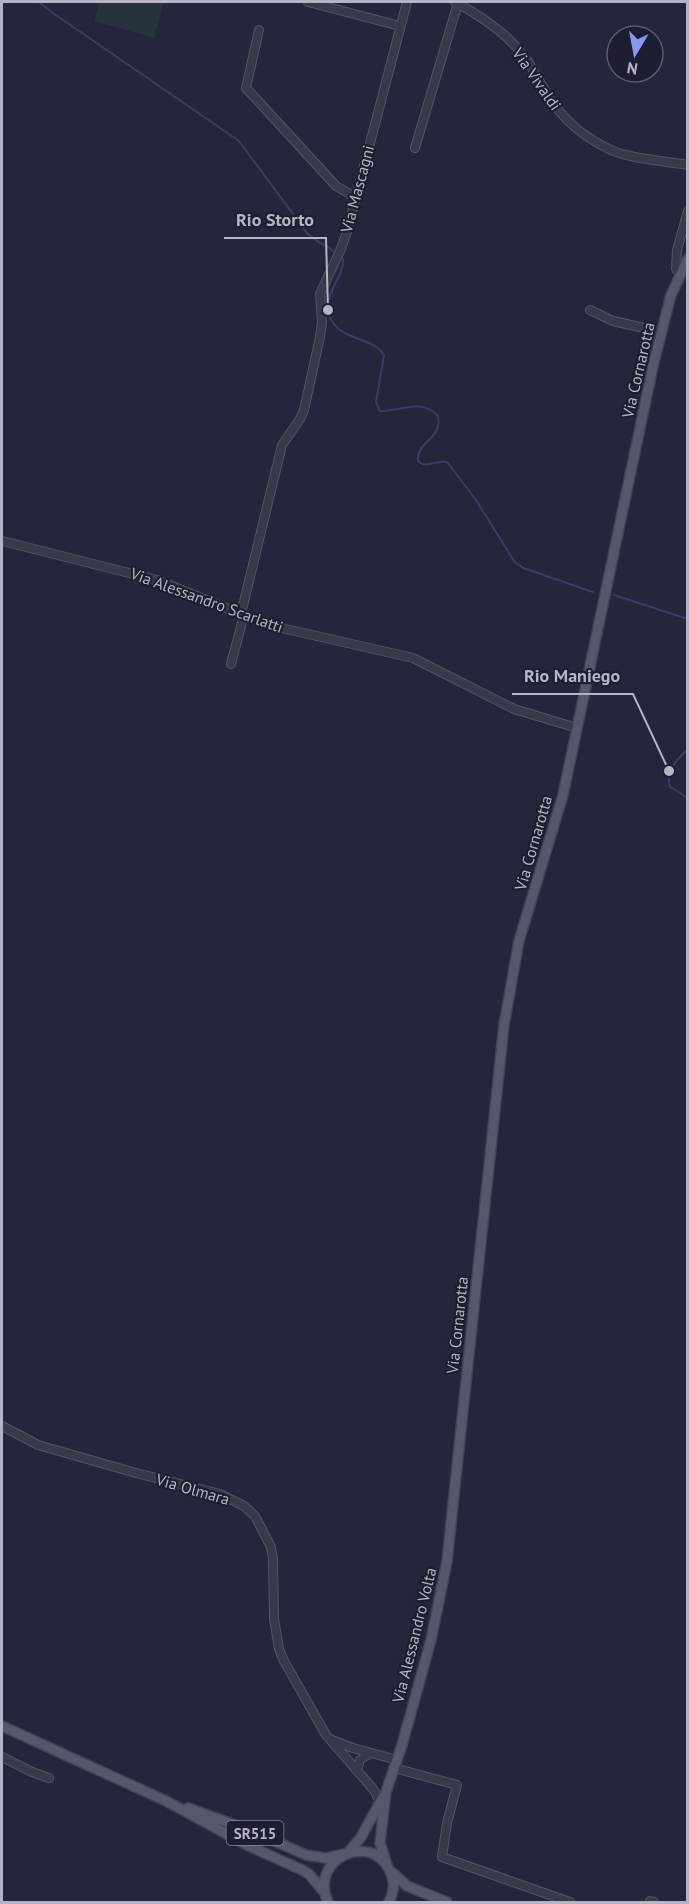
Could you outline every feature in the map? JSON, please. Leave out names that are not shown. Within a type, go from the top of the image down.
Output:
[{"type":"main road","name":"Via Cornarotta","points":[[459,1446],[502,1035],[510,985],[519,941],[563,795],[671,295],[687,259]]},
{"type":"main road","name":"Via Alessandro Volta","points":[[324,1892],[324,1881],[328,1870],[361,1838],[386,1792],[396,1764],[439,1607],[447,1561],[459,1446]]},
{"type":"main road","name":"SR515","points":[[2,1726],[166,1801],[249,1846],[302,1870],[314,1879],[324,1892]]},
{"type":"main road","name":"Via Alessandro Volta","points":[[386,1792],[380,1843],[394,1887],[390,1902]]},
{"type":"main road","name":"SR515","points":[[166,1801],[233,1824],[306,1855],[326,1858],[346,1854]]},
{"type":"main road","points":[[346,1854],[366,1852],[378,1857],[407,1886],[447,1902]]},
{"type":"main road","points":[[324,1892],[328,1902]]},
{"type":"street","points":[[308,2],[325,3],[400,26]]},
{"type":"street","name":"Via Mascagni","points":[[231,664],[282,445],[304,410],[321,330],[320,294],[339,254],[407,2]]},
{"type":"street","name":"Via Vivaldi","points":[[415,148],[456,2],[507,37],[524,55],[559,112],[592,140],[614,151],[687,165]]},
{"type":"street","points":[[259,30],[246,88],[336,186],[355,197]]},
{"type":"street","points":[[680,274],[676,269],[677,250],[687,211]]},
{"type":"street","points":[[590,310],[613,321],[662,332]]},
{"type":"street","name":"Via Alessandro Scarlatti","points":[[2,541],[157,580],[286,630],[412,657],[514,709],[577,728]]},
{"type":"street","name":"Via Olmara","points":[[2,1426],[48,1449],[220,1494],[244,1506],[255,1516],[268,1538],[273,1559],[273,1619],[279,1649],[289,1672],[330,1740],[374,1790],[379,1800],[378,1805]]},
{"type":"street","points":[[330,1740],[457,1785],[447,1823],[442,1857],[570,1902]]},
{"type":"street","points":[[357,1770],[360,1760],[370,1753]]},
{"type":"street","points":[[2,1757],[49,1778]]},
{"type":"shaded area","points":[[100,2],[164,2],[154,38],[94,21]]},
{"type":"waterway","points":[[39,2],[239,141],[307,233],[343,259],[329,299],[329,315],[339,330],[374,345],[384,355],[376,402],[380,411],[418,407],[432,411],[438,416],[436,431],[420,450],[418,461],[425,465],[447,462],[476,500],[514,561],[523,568],[593,592]]},
{"type":"waterway","points":[[614,595],[688,619]]},
{"type":"waterway","points":[[688,749],[673,766],[669,776],[670,787],[688,798]]},
{"type":"place","name":"Rio Storto","points":[[328,310]]},
{"type":"place","name":"Rio Maniego","points":[[669,771]]}]
